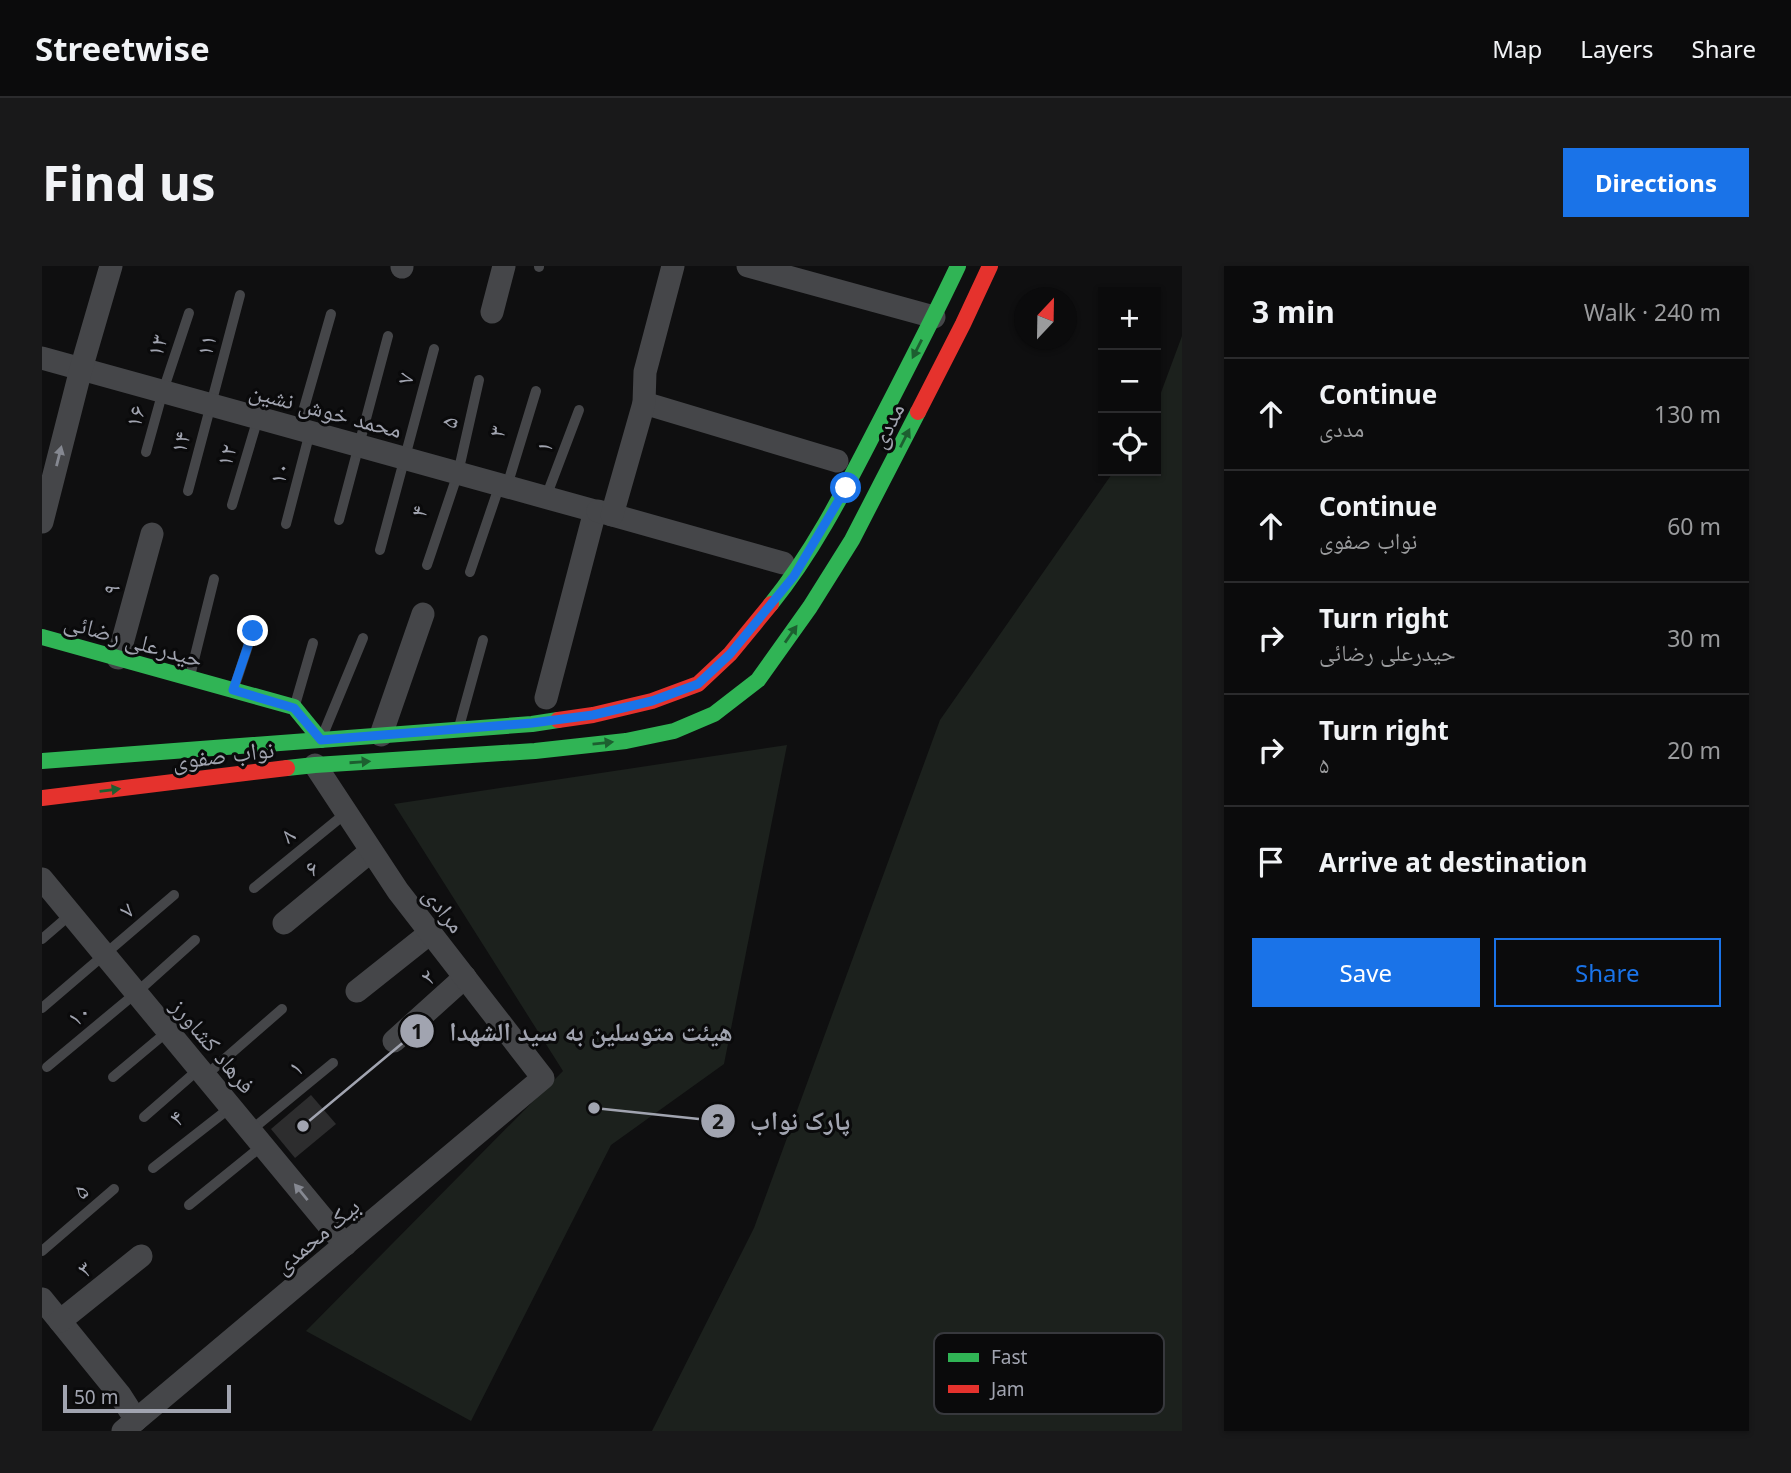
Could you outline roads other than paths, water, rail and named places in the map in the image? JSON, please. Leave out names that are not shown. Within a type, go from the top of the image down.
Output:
[{"type":"street","points":[[42,522],[81,369],[111,266]]},
{"type":"street","points":[[492,312],[504,266]]},
{"type":"street","points":[[546,698],[604,513],[644,403],[645,372],[673,266]]},
{"type":"street","points":[[748,266],[934,317]]},
{"type":"street","name":"مددی","points":[[532,723],[593,715],[652,701],[698,684],[730,654],[794,576],[846,488],[958,266]]},
{"type":"street","name":"مددی","points":[[535,751],[626,741],[674,731],[714,714],[758,680],[810,607],[852,540],[990,266]]},
{"type":"street","name":"محمد خوش نشین","points":[[42,358],[783,563]]},
{"type":"street","points":[[644,403],[837,461]]},
{"type":"street","name":"۹","points":[[118,659],[152,534]]},
{"type":"street","points":[[382,735],[423,614]]},
{"type":"street","name":"حیدرعلی رضائی","points":[[42,637],[294,708]]},
{"type":"street","points":[[294,708],[321,740]]},
{"type":"street","points":[[532,723],[535,751]]},
{"type":"street","name":"نواب صفوی","points":[[42,761],[532,723]]},
{"type":"street","name":"نواب صفوی","points":[[42,798],[315,765],[535,751]]},
{"type":"street","name":"مرادی","points":[[315,765],[398,891],[543,1079]]},
{"type":"street","name":"۶","points":[[284,923],[371,850]]},
{"type":"street","name":"فرهاد کشاورز","points":[[42,879],[345,1245]]},
{"type":"street","points":[[357,992],[430,933]]},
{"type":"street","name":"۲","points":[[394,1041],[464,977]]},
{"type":"street","name":"بیک محمدی","points":[[129,1426],[543,1079]]},
{"type":"street","name":"۳","points":[[60,1321],[141,1256]]},
{"type":"street","points":[[42,1299],[120,1395],[129,1426]]},
{"type":"lane","name":"۱۱","points":[[211,405],[240,295]]},
{"type":"lane","name":"۱۳","points":[[163,391],[189,313]]},
{"type":"lane","name":"۱۰","points":[[286,524],[331,314]]},
{"type":"lane","points":[[340,520],[388,336]]},
{"type":"lane","name":"۷","points":[[404,458],[434,349]]},
{"type":"lane","name":"۵","points":[[458,473],[479,380]]},
{"type":"lane","name":"۱۶","points":[[146,452],[163,391]]},
{"type":"lane","name":"۳","points":[[503,485],[536,391]]},
{"type":"lane","name":"۱۴","points":[[188,491],[211,405]]},
{"type":"lane","name":"۱","points":[[546,497],[579,410]]},
{"type":"lane","name":"۱۲","points":[[232,505],[258,418]]},
{"type":"lane","points":[[380,550],[404,458]]},
{"type":"lane","name":"۴","points":[[428,565],[458,473]]},
{"type":"lane","points":[[470,572],[503,485]]},
{"type":"lane","points":[[189,678],[214,579]]},
{"type":"lane","points":[[233,690],[253,631]]},
{"type":"lane","points":[[321,740],[362,638]]},
{"type":"lane","points":[[458,729],[483,640]]},
{"type":"lane","points":[[294,708],[313,643]]},
{"type":"lane","name":"۸","points":[[254,888],[346,813]]},
{"type":"lane","name":"۷","points":[[104,954],[174,895]]},
{"type":"lane","points":[[42,939],[71,914]]},
{"type":"lane","points":[[136,993],[195,940]]},
{"type":"lane","points":[[42,1009],[104,954]]},
{"type":"lane","name":"۱۰","points":[[47,1067],[136,993]]},
{"type":"lane","points":[[145,1117],[282,1009]]},
{"type":"lane","points":[[113,1077],[168,1031]]},
{"type":"lane","name":"۱","points":[[256,1138],[334,1063]]},
{"type":"lane","name":"۴","points":[[153,1168],[231,1107]]},
{"type":"lane","points":[[189,1205],[256,1138]]},
{"type":"lane","name":"۵","points":[[42,1251],[114,1189]]},
{"type":"place","name":"پارک نواب","points":[[594,1108]]},
{"type":"place","name":"هیئت متوسلین به سید الشهدا","points":[[303,1126]]}]
